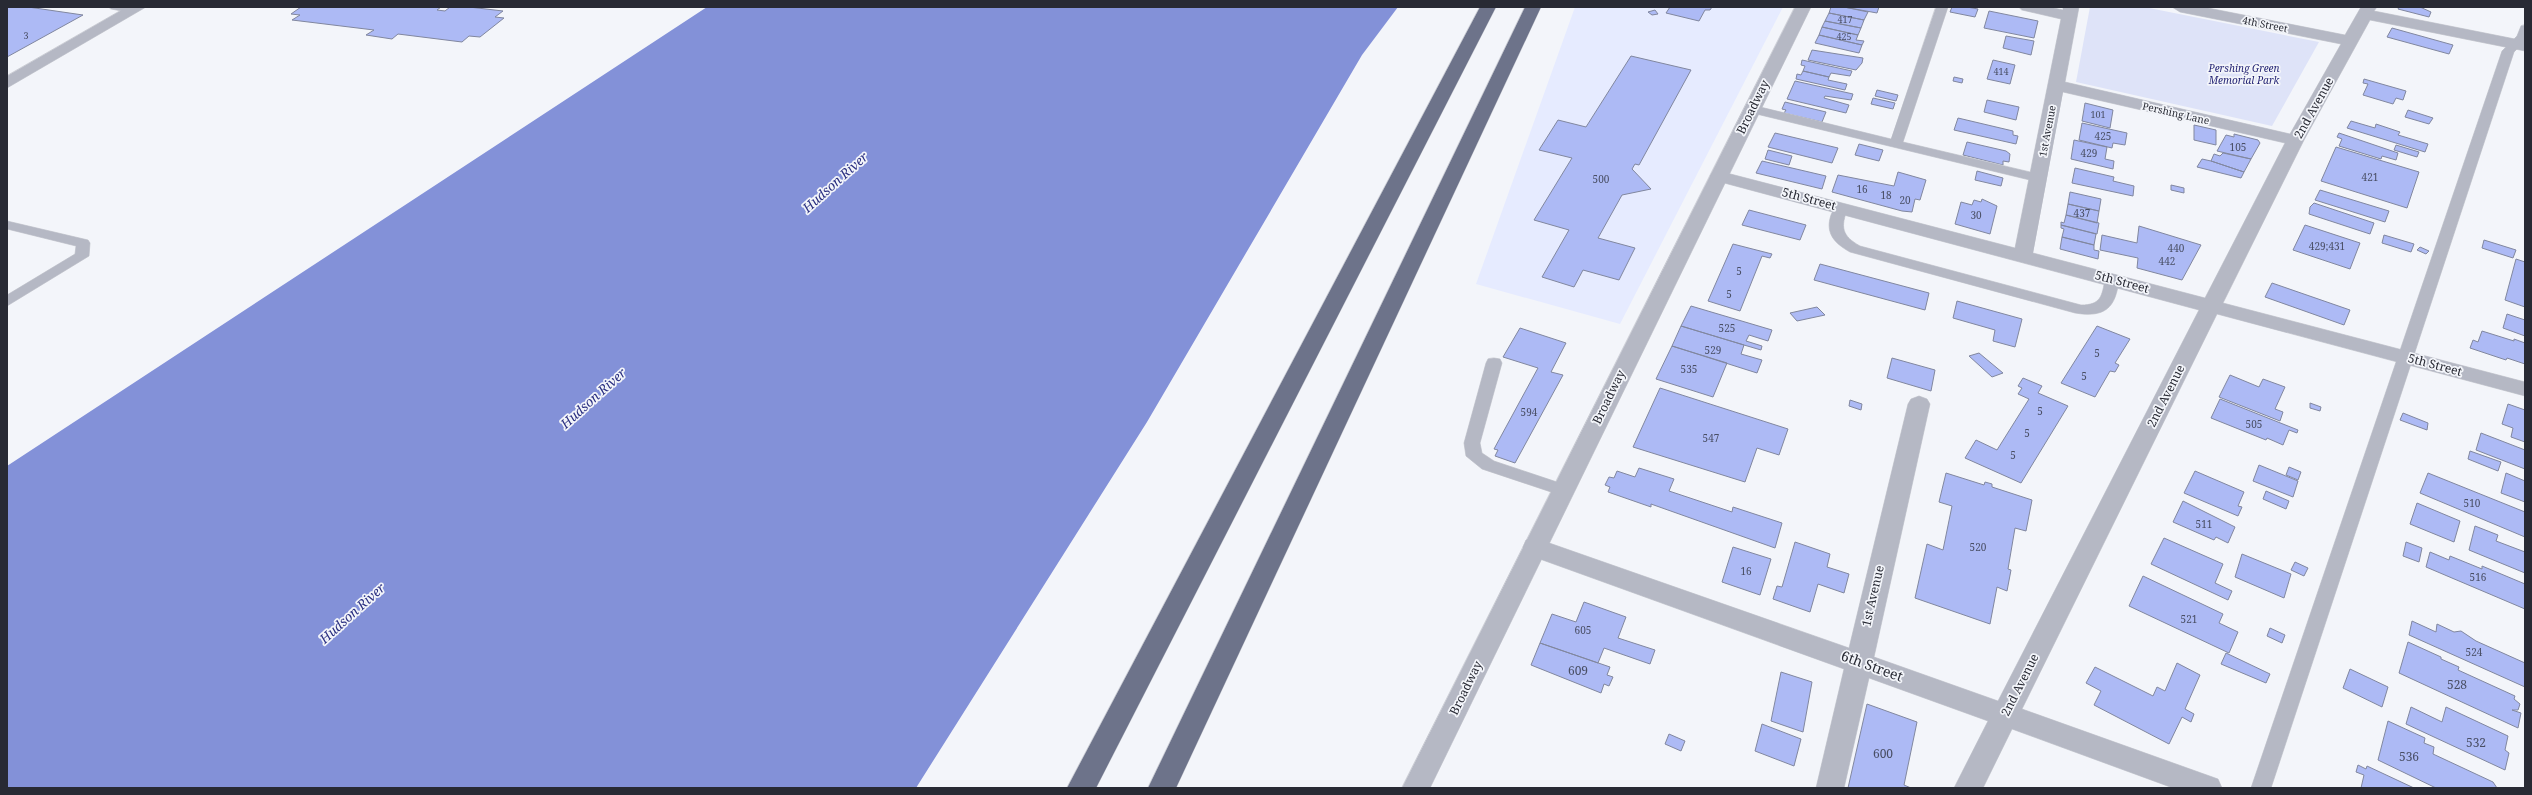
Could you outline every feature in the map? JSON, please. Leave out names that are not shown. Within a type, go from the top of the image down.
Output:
[{"type":"highway","points":[[1081,788],[1488,7]]},
{"type":"highway","points":[[1162,788],[1533,7]]},
{"type":"street","name":"Broadway","points":[[1416,788],[1803,7]]},
{"type":"street","points":[[2027,7],[2070,11]]},
{"type":"street","name":"4th Street","points":[[2180,7],[2351,41]]},
{"type":"street","points":[[7,83],[136,8]]},
{"type":"street","name":"1st Avenue","points":[[2023,255],[2070,11]]},
{"type":"street","points":[[2367,11],[2520,45]]},
{"type":"street","name":"2nd Avenue","points":[[1968,788],[2211,305],[2296,140],[2367,11]]},
{"type":"street","name":"Pershing Lane","points":[[2056,85],[2296,140]]},
{"type":"street","name":"5th Street","points":[[1719,176],[2023,255],[2525,389]]},
{"type":"street","name":"1st Avenue","points":[[1830,788],[1919,404]]},
{"type":"street","name":"6th Street","points":[[1535,546],[2208,788]]},
{"type":"lane","points":[[115,7],[136,8]]},
{"type":"lane","points":[[1896,144],[1942,7]]},
{"type":"lane","points":[[2261,788],[2404,357],[2508,51],[2520,45],[2525,28]]},
{"type":"lane","points":[[1752,109],[2038,178]]},
{"type":"lane","points":[[1841,208],[1834,226],[1835,232],[1842,241],[1855,249],[2064,306],[2082,309],[2101,306],[2109,299],[2112,279]]},
{"type":"lane","points":[[7,225],[83,243],[82,256],[7,301]]},
{"type":"lane","points":[[1494,363],[1472,443],[1474,456],[1488,465],[1563,490]]},
{"type":"shaded area","points":[[1575,7],[1783,7],[1620,324],[1476,284]]},
{"type":"green space","name":"Pershing Green Memorial Park","points":[[2090,7],[2144,7],[2319,42],[2272,126],[2076,82]]},
{"type":"water","name":"Hudson River","points":[[707,7],[1398,7],[1362,55],[1147,422],[916,788],[7,788],[7,466]]},
{"type":"building","points":[[7,7],[28,7],[83,15],[7,57]]},
{"type":"building","points":[[301,7],[441,7],[437,10],[445,11],[450,7],[469,7],[503,11],[495,17],[504,18],[480,37],[469,36],[462,42],[398,34],[392,39],[366,35],[374,30],[292,20],[300,15],[291,14]]},
{"type":"building","points":[[1670,7],[1712,7],[1710,10],[1705,10],[1699,21],[1666,13]]},
{"type":"building","points":[[1831,7],[1844,7],[1868,12],[1864,20],[1829,13]]},
{"type":"building","points":[[1844,7],[1879,7],[1877,13]]},
{"type":"building","points":[[1952,7],[1978,9],[1975,17],[1950,12]]},
{"type":"building","points":[[2399,7],[2420,7],[2431,12],[2429,17],[2398,9]]},
{"type":"building","points":[[1655,10],[1658,14],[1652,15],[1648,12]]},
{"type":"building","points":[[1989,11],[2038,21],[2034,38],[1984,28]]},
{"type":"building","points":[[1829,13],[1864,20],[1861,28],[1825,21]]},
{"type":"building","points":[[1825,21],[1861,28],[1858,35],[1822,27]]},
{"type":"building","points":[[1822,27],[1858,35],[1856,40],[1864,41],[1862,45],[1819,35]]},
{"type":"building","points":[[2392,28],[2453,45],[2449,54],[2387,37]]},
{"type":"building","points":[[1819,35],[1862,45],[1859,53],[1815,43]]},
{"type":"building","points":[[2006,36],[2034,41],[2031,55],[2003,48]]},
{"type":"building","points":[[1812,50],[1863,58],[1862,63],[1856,70],[1808,60]]},
{"type":"building","points":[[1631,56],[1691,70],[1639,165],[1635,164],[1632,169],[1651,189],[1622,195],[1598,238],[1635,248],[1619,280],[1583,270],[1574,287],[1542,277],[1569,230],[1534,220],[1572,158],[1539,150],[1558,120],[1586,127]]},
{"type":"building","points":[[1802,60],[1852,71],[1850,76],[1831,73],[1829,77],[1803,71],[1805,66],[1801,65]]},
{"type":"building","points":[[1993,60],[2015,65],[2010,84],[1987,79]]},
{"type":"building","points":[[1803,71],[1829,77],[1828,80],[1847,84],[1845,90],[1796,79],[1797,74],[1801,75]]},
{"type":"building","points":[[1954,77],[1963,79],[1962,83],[1953,81]]},
{"type":"building","points":[[2364,79],[2406,91],[2403,100],[2396,98],[2393,104],[2363,95],[2368,84],[2363,83]]},
{"type":"building","points":[[1795,81],[1853,94],[1851,100],[1825,96],[1824,98],[1849,105],[1846,113],[1787,99]]},
{"type":"building","points":[[1877,90],[1898,95],[1896,101],[1875,96]]},
{"type":"building","points":[[1873,98],[1895,103],[1893,109],[1871,104]]},
{"type":"building","points":[[1987,100],[2019,107],[2016,120],[1984,112]]},
{"type":"building","points":[[1785,102],[1826,112],[1822,122],[1784,113],[1786,110],[1782,109]]},
{"type":"building","points":[[2085,103],[2113,110],[2110,128],[2082,121]]},
{"type":"building","points":[[2408,110],[2433,118],[2429,124],[2405,117]]},
{"type":"building","points":[[1958,118],[2013,131],[2013,135],[2018,136],[2016,144],[1954,130]]},
{"type":"building","points":[[2351,121],[2375,128],[2376,124],[2400,132],[2398,135],[2428,144],[2425,152],[2347,128]]},
{"type":"building","points":[[2082,123],[2127,133],[2125,145],[2113,143],[2112,148],[2079,140]]},
{"type":"building","points":[[2194,125],[2216,130],[2216,145],[2194,140]]},
{"type":"building","points":[[1775,133],[1838,148],[1832,163],[1768,147]]},
{"type":"building","points":[[2339,133],[2398,153],[2396,160],[2382,156],[2381,159],[2339,146],[2342,139],[2337,137]]},
{"type":"building","points":[[2234,134],[2258,140],[2260,143],[2251,159],[2217,151],[2226,135],[2234,137]]},
{"type":"building","points":[[2074,140],[2107,147],[2105,159],[2114,161],[2113,169],[2071,159]]},
{"type":"building","points":[[1967,142],[2006,151],[2010,154],[2009,162],[2003,161],[2003,165],[1963,155]]},
{"type":"building","points":[[1859,144],[1883,150],[1879,161],[1855,155]]},
{"type":"building","points":[[2396,145],[2419,152],[2417,157],[2394,150]]},
{"type":"building","points":[[2336,147],[2419,172],[2407,208],[2321,181]]},
{"type":"building","points":[[1768,150],[1792,156],[1789,165],[1765,159]]},
{"type":"building","points":[[2223,153],[2251,159],[2244,172],[2211,161],[2214,154],[2220,156]]},
{"type":"building","points":[[2202,159],[2244,172],[2241,178],[2197,167]]},
{"type":"building","points":[[1762,161],[1826,176],[1822,189],[1756,173]]},
{"type":"building","points":[[2075,168],[2114,177],[2113,181],[2134,186],[2133,196],[2072,183]]},
{"type":"building","points":[[1977,171],[2003,178],[2001,186],[1975,180]]},
{"type":"building","points":[[1898,172],[1926,180],[1920,200],[1915,199],[1912,212],[1902,211],[1832,192],[1838,175],[1894,186]]},
{"type":"building","points":[[2171,185],[2184,188],[2184,193],[2171,190]]},
{"type":"building","points":[[2320,190],[2389,211],[2385,222],[2315,200]]},
{"type":"building","points":[[2070,192],[2101,199],[2099,211],[2068,204]]},
{"type":"building","points":[[1982,199],[1997,206],[1990,234],[1955,224],[1961,202],[1972,205],[1974,200],[1981,202]]},
{"type":"building","points":[[2314,203],[2374,223],[2370,234],[2309,214],[2310,207]]},
{"type":"building","points":[[2068,204],[2099,211],[2097,223],[2066,215]]},
{"type":"building","points":[[1749,210],[1806,225],[1800,240],[1742,225]]},
{"type":"building","points":[[2066,215],[2099,223],[2097,234],[2061,225],[2061,222],[2064,223]]},
{"type":"building","points":[[2061,225],[2096,234],[2094,245],[2062,237],[2064,229],[2061,228]]},
{"type":"building","points":[[2305,225],[2360,243],[2350,269],[2293,250]]},
{"type":"building","points":[[2139,226],[2201,245],[2182,280],[2137,268],[2138,258],[2100,250],[2102,235],[2137,243]]},
{"type":"building","points":[[2384,235],[2414,244],[2411,252],[2382,243]]},
{"type":"building","points":[[2062,237],[2094,245],[2094,250],[2099,251],[2098,259],[2060,249]]},
{"type":"building","points":[[2484,240],[2516,250],[2513,258],[2482,248]]},
{"type":"building","points":[[1733,244],[1772,254],[1770,258],[1762,256],[1740,311],[1708,301]]},
{"type":"building","points":[[2420,247],[2429,251],[2426,254],[2417,250]]},
{"type":"building","points":[[2516,259],[2525,262],[2525,307],[2505,300]]},
{"type":"building","points":[[1820,264],[1929,293],[1925,310],[1814,280]]},
{"type":"building","points":[[2272,283],[2350,310],[2344,325],[2265,297]]},
{"type":"building","points":[[1957,301],[2022,319],[2015,347],[1993,341],[1995,330],[1953,318]]},
{"type":"building","points":[[1691,306],[1772,330],[1768,341],[1749,335],[1746,341],[1762,346],[1761,350],[1681,326]]},
{"type":"building","points":[[1817,307],[1825,315],[1797,321],[1790,313]]},
{"type":"building","points":[[2507,314],[2525,320],[2525,336],[2503,328]]},
{"type":"building","points":[[1681,326],[1744,345],[1741,354],[1762,360],[1757,373],[1672,346]]},
{"type":"building","points":[[2097,326],[2130,339],[2115,363],[2119,365],[2115,372],[2110,371],[2095,397],[2061,383]]},
{"type":"building","points":[[1520,328],[1566,343],[1551,372],[1563,375],[1515,463],[1495,456],[1498,450],[1494,449],[1538,368],[1503,357]]},
{"type":"building","points":[[2482,331],[2525,343],[2525,364],[2507,358],[2506,360],[2470,348],[2473,340],[2478,342]]},
{"type":"building","points":[[1672,346],[1727,363],[1713,397],[1656,379]]},
{"type":"building","points":[[1979,353],[2003,373],[1992,377],[1969,356]]},
{"type":"building","points":[[1892,358],[1935,370],[1931,391],[1887,378]]},
{"type":"building","points":[[2230,375],[2259,387],[2263,379],[2285,387],[2275,409],[2283,412],[2280,421],[2219,397]]},
{"type":"building","points":[[2023,378],[2042,386],[2038,393],[2068,406],[2021,483],[1965,458],[1976,440],[1997,450],[2029,399],[2018,394],[2022,388],[2018,386]]},
{"type":"building","points":[[1660,388],[1788,429],[1779,455],[1757,448],[1745,482],[1633,447]]},
{"type":"building","points":[[2220,399],[2298,430],[2297,433],[2289,430],[2283,445],[2267,438],[2266,440],[2211,418]]},
{"type":"building","points":[[1850,400],[1862,404],[1861,410],[1849,406]]},
{"type":"building","points":[[2310,403],[2321,407],[2320,411],[2310,408]]},
{"type":"building","points":[[2508,404],[2525,410],[2525,442],[2511,437],[2513,428],[2502,424]]},
{"type":"building","points":[[2403,413],[2428,423],[2427,430],[2400,420]]},
{"type":"building","points":[[2481,433],[2525,450],[2525,469],[2476,450]]},
{"type":"building","points":[[2470,451],[2501,462],[2498,471],[2468,459]]},
{"type":"building","points":[[2259,465],[2298,481],[2293,497],[2253,481]]},
{"type":"building","points":[[2289,467],[2301,472],[2298,480],[2286,475]]},
{"type":"building","points":[[1639,468],[1674,479],[1669,491],[1732,512],[1733,507],[1782,523],[1775,548],[1651,504],[1651,507],[1608,492],[1610,487],[1605,485],[1609,477],[1614,478],[1617,471],[1635,477]]},
{"type":"building","points":[[2195,471],[2244,492],[2238,506],[2242,507],[2238,516],[2184,493]]},
{"type":"building","points":[[1946,473],[1984,485],[1985,482],[1992,484],[1992,487],[2032,500],[2026,531],[2015,528],[2008,569],[2011,570],[2007,591],[1997,587],[1990,624],[1915,598],[1927,544],[1943,550],[1952,506],[1939,502]]},
{"type":"building","points":[[2428,473],[2525,512],[2525,537],[2420,493]]},
{"type":"building","points":[[2506,473],[2525,481],[2525,502],[2501,493]]},
{"type":"building","points":[[2266,491],[2289,501],[2286,509],[2263,499]]},
{"type":"building","points":[[2183,501],[2235,527],[2228,543],[2216,537],[2214,540],[2173,522]]},
{"type":"building","points":[[2417,503],[2460,521],[2454,542],[2410,524]]},
{"type":"building","points":[[2475,526],[2498,535],[2496,541],[2525,552],[2525,573],[2469,550]]},
{"type":"building","points":[[2164,538],[2223,564],[2215,583],[2232,591],[2228,600],[2151,564]]},
{"type":"building","points":[[1795,542],[1830,554],[1827,567],[1849,574],[1844,593],[1818,584],[1810,612],[1773,599],[1777,586],[1782,587]]},
{"type":"building","points":[[2406,542],[2422,548],[2419,562],[2403,556]]},
{"type":"building","points":[[1733,547],[1771,559],[1760,595],[1722,582]]},
{"type":"building","points":[[2430,552],[2449,560],[2450,556],[2482,569],[2482,566],[2525,584],[2525,609],[2426,567]]},
{"type":"building","points":[[2242,554],[2291,574],[2284,598],[2235,577]]},
{"type":"building","points":[[2295,562],[2308,568],[2304,576],[2291,570]]},
{"type":"building","points":[[2143,576],[2223,614],[2219,623],[2238,632],[2229,653],[2129,606]]},
{"type":"building","points":[[1584,602],[1626,617],[1618,638],[1655,650],[1650,664],[1604,648],[1598,663],[1540,643],[1552,614],[1576,622]]},
{"type":"building","points":[[2412,621],[2436,632],[2437,624],[2454,632],[2461,631],[2476,641],[2525,663],[2525,687],[2409,635]]},
{"type":"building","points":[[2270,628],[2285,635],[2282,643],[2267,636]]},
{"type":"building","points":[[2408,642],[2459,667],[2458,670],[2515,696],[2514,699],[2520,704],[2518,710],[2512,710],[2521,713],[2518,728],[2399,673]]},
{"type":"building","points":[[1540,643],[1610,667],[1607,675],[1613,677],[1609,686],[1604,684],[1601,693],[1531,665]]},
{"type":"building","points":[[2226,653],[2270,674],[2266,683],[2221,664]]},
{"type":"building","points":[[2177,663],[2200,675],[2185,709],[2194,714],[2191,722],[2182,717],[2169,744],[2094,705],[2101,691],[2086,683],[2095,667],[2153,696],[2157,687],[2165,691]]},
{"type":"building","points":[[2350,669],[2388,687],[2382,707],[2343,688]]},
{"type":"building","points":[[1781,672],[1812,682],[1803,732],[1771,721]]},
{"type":"building","points":[[1867,704],[1917,722],[1904,785],[1911,788],[1848,788]]},
{"type":"building","points":[[2411,707],[2442,722],[2446,707],[2508,736],[2505,750],[2509,753],[2505,770],[2406,724]]},
{"type":"building","points":[[2388,721],[2425,738],[2424,743],[2434,747],[2433,754],[2493,782],[2497,788],[2436,788],[2378,760]]},
{"type":"building","points":[[1762,724],[1801,739],[1794,766],[1755,751]]},
{"type":"building","points":[[1669,734],[1685,741],[1681,751],[1665,744]]},
{"type":"building","points":[[2358,765],[2366,769],[2367,766],[2414,788],[2361,788],[2364,775],[2356,772]]}]
